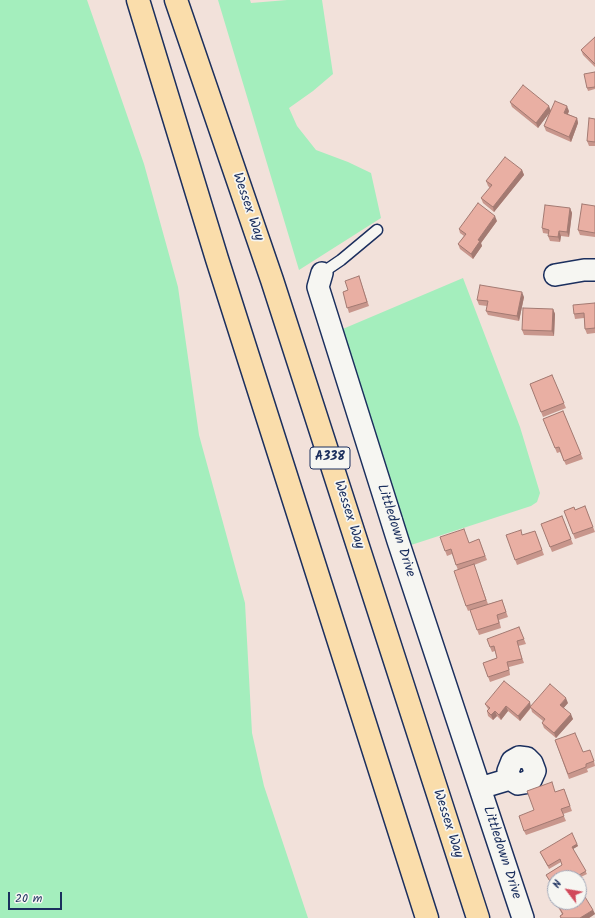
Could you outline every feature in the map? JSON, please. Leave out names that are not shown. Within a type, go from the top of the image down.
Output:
[{"type":"highway","points":[[138,0],[217,259],[427,918]]},
{"type":"highway","name":"Wessex Way","points":[[176,0],[274,287],[478,918]]},
{"type":"street","points":[[555,274],[595,270]]},
{"type":"street","name":"Littledown Drive","points":[[322,273],[318,287],[396,534],[523,918]]},
{"type":"street","name":"Littledown Drive","points":[[480,788],[510,779]]},
{"type":"lane","points":[[322,273],[341,260],[377,230]]},
{"type":"green space","points":[[0,0],[87,0],[144,164],[178,287],[199,435],[245,603],[252,733],[264,786],[308,918],[0,918]]},
{"type":"green space","points":[[218,0],[250,0],[251,3],[287,0],[322,0],[333,74],[313,91],[289,108],[297,126],[316,150],[348,162],[371,173],[381,218],[299,270]]},
{"type":"green space","points":[[463,278],[520,427],[540,493],[537,502],[531,506],[411,545],[338,331]]},
{"type":"building","points":[[595,37],[595,64],[581,50]]},
{"type":"building","points":[[595,72],[595,87],[587,88],[584,74]]},
{"type":"building","points":[[523,85],[549,106],[536,123],[510,102]]},
{"type":"building","points":[[555,101],[567,106],[564,113],[577,118],[569,137],[544,126]]},
{"type":"building","points":[[589,118],[595,119],[595,142],[587,141]]},
{"type":"building","points":[[505,157],[522,170],[493,207],[481,198],[492,185],[486,181]]},
{"type":"building","points":[[478,203],[495,216],[478,240],[480,241],[471,254],[458,244],[466,234],[459,229]]},
{"type":"building","points":[[582,204],[595,206],[595,233],[578,230]]},
{"type":"building","points":[[545,205],[570,208],[567,232],[559,231],[558,237],[548,236],[549,230],[542,228]]},
{"type":"building","points":[[359,276],[367,302],[347,308],[343,292],[348,290],[345,281]]},
{"type":"building","points":[[480,285],[522,292],[517,316],[486,311],[488,301],[477,300]]},
{"type":"building","points":[[595,303],[595,328],[585,329],[584,313],[574,314],[573,305]]},
{"type":"building","points":[[523,308],[553,309],[552,331],[522,330]]},
{"type":"building","points":[[552,375],[564,403],[541,412],[530,384]]},
{"type":"building","points":[[563,411],[581,454],[564,461],[559,447],[555,448],[543,419]]},
{"type":"building","points":[[585,506],[593,527],[573,534],[564,511],[574,507],[575,510]]},
{"type":"building","points":[[562,516],[571,539],[550,547],[541,524]]},
{"type":"building","points":[[464,529],[469,543],[479,539],[485,556],[456,565],[451,549],[445,551],[440,537]]},
{"type":"building","points":[[521,530],[522,535],[535,531],[542,550],[515,560],[506,535]]},
{"type":"building","points":[[474,564],[486,600],[466,606],[454,571]]},
{"type":"building","points":[[502,600],[506,612],[497,615],[499,623],[477,630],[470,610]]},
{"type":"building","points":[[519,627],[524,639],[517,641],[522,659],[507,662],[509,670],[488,677],[483,663],[497,658],[494,646],[490,647],[487,639]]},
{"type":"building","points":[[504,681],[530,702],[518,716],[506,706],[499,715],[495,711],[491,715],[487,711],[490,708],[485,704]]},
{"type":"building","points":[[550,684],[566,698],[560,705],[571,714],[554,733],[542,723],[545,719],[530,707]]},
{"type":"building","points":[[575,733],[583,752],[590,750],[594,761],[586,764],[586,767],[568,774],[555,740]]},
{"type":"building","points":[[552,782],[555,792],[564,789],[570,806],[561,809],[564,816],[524,831],[519,816],[534,810],[527,791]]},
{"type":"building","points":[[572,833],[577,844],[572,847],[585,870],[554,870],[562,865],[560,859],[548,866],[540,852]]},
{"type":"building","points":[[587,900],[593,910],[580,918],[561,918],[560,916],[563,914],[561,910],[587,910]]}]
